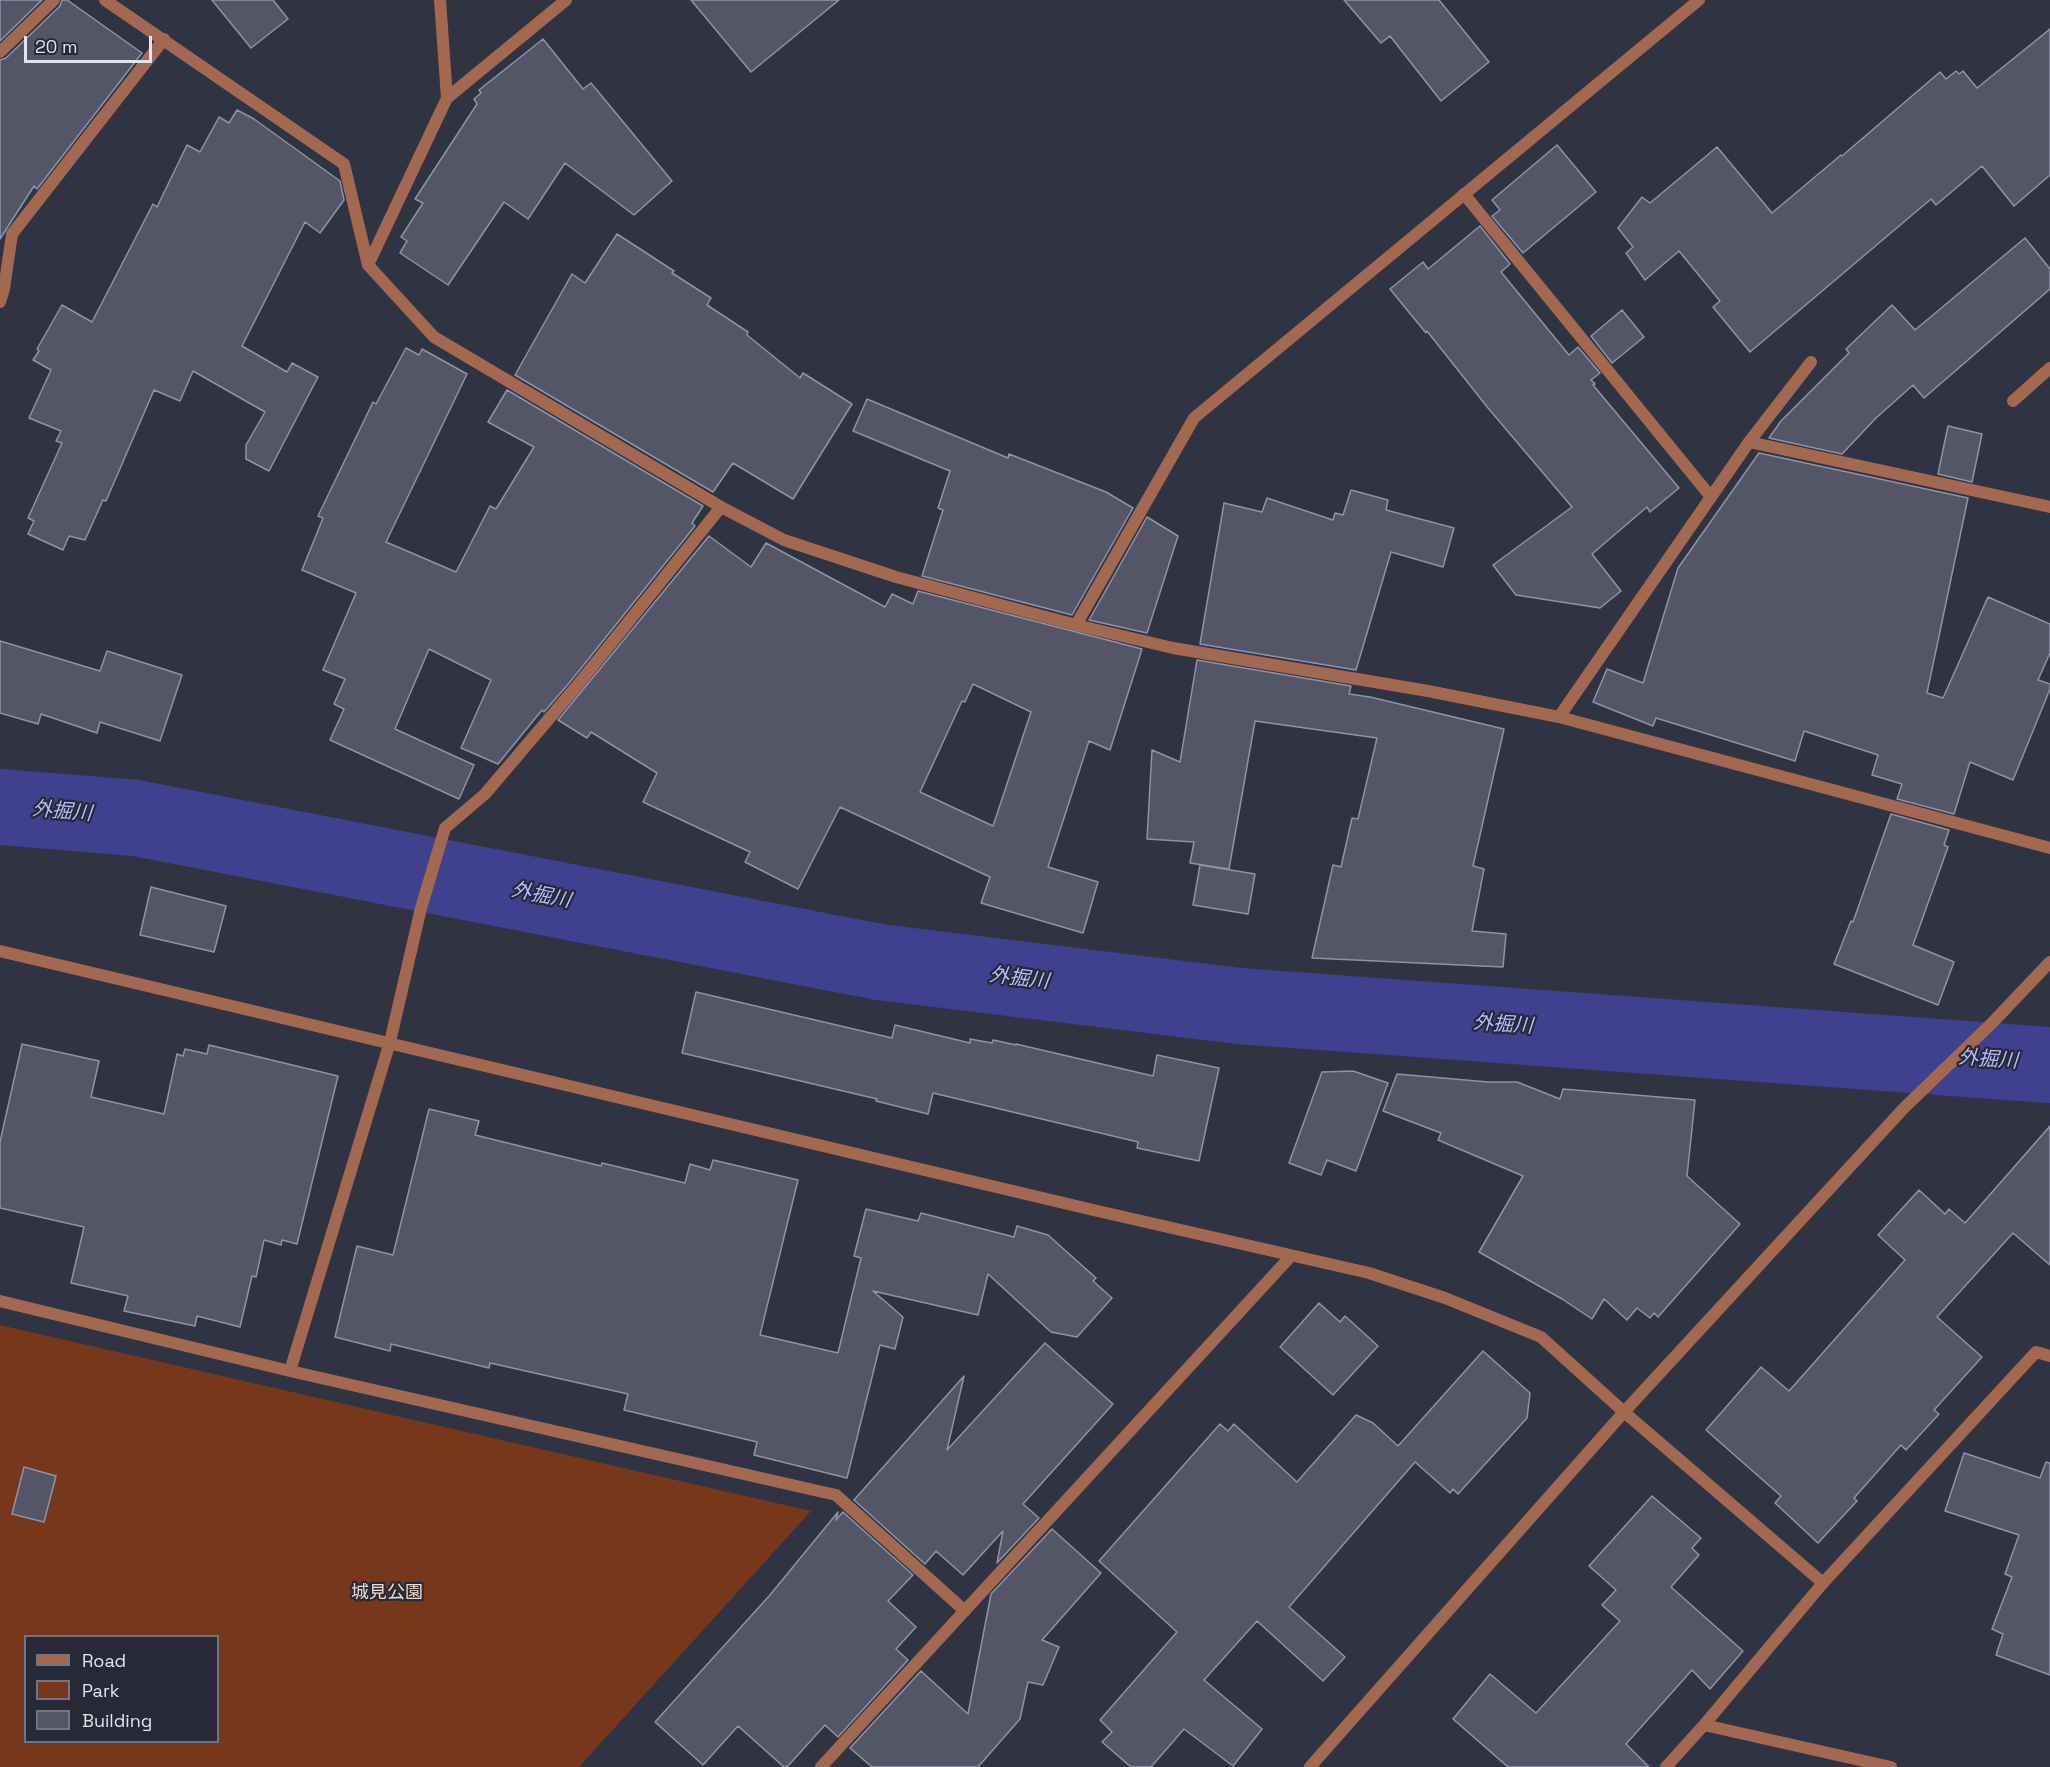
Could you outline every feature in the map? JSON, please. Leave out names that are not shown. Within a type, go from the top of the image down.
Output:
[{"type":"street","points":[[0,52],[54,0]]},
{"type":"street","points":[[105,0],[344,164],[368,265],[434,337],[722,507],[784,540],[896,577],[1076,625],[1173,648],[1428,691],[1559,717],[2050,848]]},
{"type":"street","points":[[441,0],[447,98]]},
{"type":"street","points":[[368,265],[447,98],[566,0]]},
{"type":"street","points":[[1076,625],[1194,418],[1699,0]]},
{"type":"street","points":[[0,302],[12,234],[164,39]]},
{"type":"street","points":[[1464,194],[1712,497]]},
{"type":"street","points":[[1559,717],[1749,442],[1811,362]]},
{"type":"street","points":[[2013,401],[2050,368]]},
{"type":"street","points":[[1749,442],[2050,507]]},
{"type":"street","points":[[290,1371],[390,1042],[421,908],[445,828],[485,794],[576,687],[722,507]]},
{"type":"street","points":[[0,951],[1369,1273],[1444,1298],[1540,1337],[1823,1583]]},
{"type":"street","points":[[1310,1767],[1624,1412],[1904,1108],[1993,1022],[2050,962]]},
{"type":"street","points":[[821,1767],[1291,1256]]},
{"type":"street","points":[[0,1301],[290,1371],[836,1495],[965,1611]]},
{"type":"street","points":[[1666,1767],[1823,1583],[2036,1352],[2050,1356]]},
{"type":"street","points":[[1704,1725],[1891,1767]]},
{"type":"green space","name":"城見公園","points":[[0,1325],[811,1511],[579,1767],[0,1767]]},
{"type":"building","points":[[0,0],[42,0],[0,41]]},
{"type":"building","points":[[62,0],[67,0],[142,53],[37,189],[34,186],[0,239],[0,60],[6,58],[60,6]]},
{"type":"building","points":[[212,0],[273,0],[288,19],[251,48]]},
{"type":"building","points":[[691,0],[839,0],[751,72]]},
{"type":"building","points":[[1344,0],[1439,0],[1489,62],[1441,101],[1390,36],[1381,43]]},
{"type":"building","points":[[2050,29],[2050,175],[2014,206],[1982,166],[1936,205],[1931,199],[1750,352],[1713,307],[1720,301],[1679,251],[1645,280],[1626,253],[1633,247],[1618,228],[1642,197],[1650,203],[1717,147],[1772,213],[1940,72],[1946,79],[1956,71],[1959,74],[1963,71],[1977,88]]},
{"type":"building","points":[[543,39],[583,89],[591,83],[672,181],[634,215],[565,163],[528,219],[504,202],[448,285],[400,253],[407,241],[401,237],[423,203],[415,199],[477,104],[474,99],[481,93],[479,90]]},
{"type":"building","points":[[237,110],[254,119],[340,181],[344,200],[320,233],[305,222],[242,346],[287,372],[292,363],[318,377],[269,471],[246,459],[246,445],[265,412],[193,371],[180,401],[154,390],[106,501],[103,500],[85,540],[69,536],[63,550],[28,534],[34,521],[28,518],[62,443],[56,441],[61,431],[29,418],[51,370],[33,360],[39,351],[37,349],[62,305],[92,322],[153,204],[157,207],[187,145],[200,152],[219,117],[229,123]]},
{"type":"building","points":[[1557,145],[1596,192],[1523,253],[1492,216],[1500,210],[1492,200]]},
{"type":"building","points":[[1480,226],[1510,264],[1501,272],[1569,355],[1578,347],[1600,373],[1591,380],[1595,384],[1593,385],[1679,488],[1650,512],[1647,507],[1592,554],[1621,591],[1600,608],[1516,595],[1493,565],[1572,507],[1390,289],[1423,262],[1428,269]]},
{"type":"building","points":[[617,234],[711,298],[707,305],[748,332],[747,335],[800,378],[803,373],[852,404],[793,499],[733,463],[713,492],[515,375],[572,274],[585,283]]},
{"type":"building","points":[[2025,238],[2050,269],[2050,289],[1924,398],[1913,385],[1876,418],[1842,454],[1769,438],[1781,421],[1849,353],[1846,349],[1892,305],[1915,330]]},
{"type":"building","points":[[1622,310],[1644,337],[1612,363],[1591,336]]},
{"type":"building","points":[[406,348],[419,355],[422,349],[467,374],[386,542],[456,572],[490,506],[496,509],[534,447],[488,422],[507,390],[703,506],[692,523],[695,526],[570,682],[544,712],[542,710],[498,764],[461,748],[491,680],[429,649],[395,729],[474,765],[459,799],[330,740],[344,709],[334,704],[345,679],[323,670],[356,593],[302,570],[323,518],[318,516],[373,402],[376,404]]},
{"type":"building","points":[[867,399],[1008,458],[1009,454],[1106,492],[1133,508],[1072,615],[922,576],[943,510],[938,508],[950,471],[853,431]]},
{"type":"building","points":[[1948,426],[1982,434],[1972,482],[1938,474]]},
{"type":"building","points":[[1759,453],[1968,498],[1927,693],[1943,698],[1988,597],[2050,624],[2050,653],[2038,680],[2050,684],[2050,689],[2013,780],[1970,762],[1954,814],[1897,799],[1902,784],[1872,775],[1878,755],[1804,731],[1795,761],[1656,718],[1653,726],[1593,702],[1607,669],[1643,683],[1678,568]]},
{"type":"building","points":[[1351,490],[1388,500],[1386,510],[1454,528],[1443,567],[1391,552],[1356,670],[1200,644],[1224,503],[1262,512],[1267,498],[1333,520],[1335,513],[1343,515]]},
{"type":"building","points":[[1147,517],[1178,536],[1147,633],[1089,620]]},
{"type":"building","points":[[709,536],[751,567],[766,543],[885,607],[892,594],[913,604],[918,591],[1142,649],[1110,750],[1089,741],[1048,867],[1098,882],[1083,933],[981,903],[990,877],[840,807],[798,889],[745,862],[750,852],[643,802],[657,773],[591,732],[587,738],[558,720]],"holes":[[[973,684],[1031,712],[993,826],[920,792],[962,701],[965,702]]]},
{"type":"building","points":[[0,641],[100,671],[107,651],[182,675],[160,741],[100,722],[97,733],[41,714],[38,724],[0,713]]},
{"type":"building","points":[[1197,660],[1351,686],[1349,694],[1504,729],[1473,866],[1484,869],[1472,931],[1506,934],[1503,967],[1312,958],[1333,865],[1341,867],[1352,818],[1358,819],[1377,738],[1255,721],[1229,869],[1190,863],[1194,842],[1147,839],[1152,750],[1180,762]]},
{"type":"building","points":[[1891,814],[1949,830],[1944,845],[1948,847],[1913,945],[1954,962],[1938,1005],[1834,964],[1851,921],[1853,922]]},
{"type":"building","points":[[1200,865],[1255,874],[1248,914],[1193,905]]},
{"type":"building","points":[[151,887],[226,906],[214,952],[140,935]]},
{"type":"building","points":[[696,992],[892,1038],[895,1025],[970,1043],[970,1039],[1016,1044],[1153,1076],[1157,1055],[1219,1068],[1199,1161],[1137,1148],[1138,1142],[933,1093],[928,1114],[876,1101],[877,1099],[682,1053]]},
{"type":"building","points":[[22,1044],[99,1061],[91,1097],[164,1114],[177,1054],[183,1056],[185,1049],[207,1054],[209,1045],[338,1076],[297,1244],[282,1240],[281,1245],[264,1240],[256,1277],[252,1276],[240,1327],[197,1316],[195,1326],[124,1311],[128,1296],[71,1283],[84,1227],[0,1208],[0,1142]]},
{"type":"building","points":[[1353,1071],[1388,1083],[1356,1171],[1327,1160],[1321,1175],[1289,1163],[1322,1072]]},
{"type":"building","points":[[1397,1074],[1488,1082],[1517,1082],[1560,1099],[1563,1089],[1695,1100],[1687,1176],[1740,1224],[1658,1317],[1654,1313],[1650,1318],[1637,1308],[1627,1320],[1604,1299],[1592,1319],[1562,1299],[1479,1252],[1523,1176],[1438,1140],[1441,1133],[1383,1111]]},
{"type":"building","points":[[429,1109],[479,1121],[475,1135],[601,1166],[602,1163],[685,1183],[690,1164],[710,1170],[713,1160],[798,1180],[760,1335],[838,1353],[861,1258],[854,1256],[866,1209],[918,1221],[921,1213],[1014,1237],[1017,1226],[1048,1235],[1096,1278],[1093,1281],[1112,1298],[1077,1337],[1051,1332],[988,1274],[978,1315],[873,1291],[903,1317],[895,1349],[880,1345],[847,1478],[754,1455],[757,1442],[624,1410],[628,1394],[490,1363],[489,1368],[391,1344],[390,1351],[335,1337],[357,1246],[393,1255]]},
{"type":"building","points":[[2050,1126],[2050,1265],[2013,1233],[1937,1317],[1982,1357],[1934,1410],[1939,1414],[1906,1450],[1901,1445],[1854,1498],[1857,1501],[1818,1543],[1775,1503],[1781,1496],[1706,1430],[1761,1367],[1789,1391],[1905,1260],[1878,1235],[1919,1190],[1945,1214],[1949,1209],[1965,1223]]},
{"type":"building","points":[[1319,1303],[1340,1322],[1345,1316],[1378,1346],[1333,1395],[1280,1347]]},
{"type":"building","points":[[1045,1343],[1113,1404],[1023,1504],[1039,1518],[997,1563],[1003,1531],[963,1575],[936,1551],[925,1564],[854,1500],[964,1376],[947,1450]]},
{"type":"building","points":[[1483,1351],[1530,1393],[1527,1418],[1458,1494],[1453,1489],[1450,1493],[1415,1462],[1289,1607],[1345,1657],[1323,1681],[1257,1621],[1204,1680],[1262,1729],[1233,1766],[1184,1729],[1151,1767],[1131,1767],[1102,1742],[1112,1732],[1100,1720],[1177,1632],[1099,1561],[1220,1424],[1228,1431],[1234,1424],[1297,1482],[1356,1415],[1373,1423],[1398,1446]]},
{"type":"building","points":[[1964,1453],[2040,1478],[2046,1462],[2050,1463],[2050,1675],[1996,1655],[2003,1634],[1992,1629],[2012,1577],[2005,1574],[2019,1535],[1945,1511]]},
{"type":"building","points":[[24,1467],[56,1476],[44,1522],[12,1514]]},
{"type":"building","points":[[1652,1496],[1701,1538],[1692,1548],[1699,1555],[1671,1587],[1743,1651],[1710,1689],[1692,1670],[1626,1744],[1649,1767],[1508,1767],[1453,1719],[1490,1674],[1536,1713],[1620,1621],[1602,1605],[1616,1590],[1589,1566]]},
{"type":"building","points":[[838,1512],[836,1520],[843,1512],[913,1575],[888,1601],[916,1627],[896,1649],[908,1660],[838,1737],[825,1725],[787,1767],[784,1767],[738,1726],[703,1765],[655,1722],[770,1595]]},
{"type":"building","points":[[1052,1529],[1101,1573],[1042,1640],[1059,1647],[1043,1685],[1028,1682],[1020,1719],[978,1767],[872,1767],[850,1748],[921,1671],[968,1714],[991,1594]]},
{"type":"waterway","name":"外掘川","points":[[0,807],[136,818],[879,962],[1239,1006],[2050,1065]]}]
